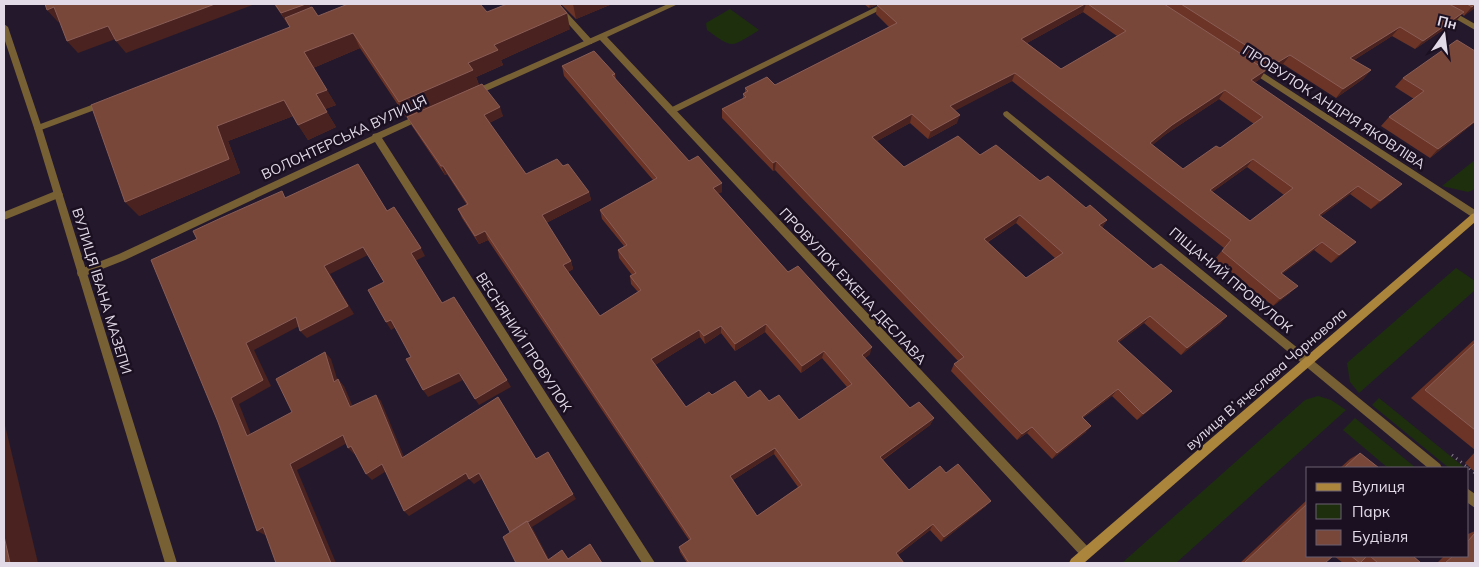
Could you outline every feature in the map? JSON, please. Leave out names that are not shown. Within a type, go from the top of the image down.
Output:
[{"type":"main road","name":"вулиця Вʼячеслава Чорновола","points":[[1075,563],[1475,216]]},
{"type":"street","points":[[555,4],[589,42]]},
{"type":"street","points":[[465,97],[674,4]]},
{"type":"street","points":[[671,111],[888,4]]},
{"type":"street","points":[[1434,4],[1475,27]]},
{"type":"street","name":"ВУЛИЦЯ ІВАНА МАЗЕПИ","points":[[4,27],[38,128],[172,563]]},
{"type":"street","name":"ПРОВУЛОК ЕЖЕНА ДЕСЛАВА","points":[[601,36],[1086,553]]},
{"type":"street","name":"ПРОВУЛОК АНДРІЯ ЯКОВЛІВА","points":[[1244,64],[1475,216]]},
{"type":"street","points":[[38,128],[110,101]]},
{"type":"street","name":"ВОЛОНТЕРСЬКА ВУЛИЦЯ","points":[[82,273],[122,257],[376,136],[429,113]]},
{"type":"street","name":"ПІЩАНИЙ ПРОВУЛОК","points":[[1007,114],[1306,363],[1435,467]]},
{"type":"street","name":"ВЕСНЯНИЙ ПРОВУЛОК","points":[[376,136],[649,563]]},
{"type":"street","points":[[4,216],[58,194]]},
{"type":"green space","points":[[730,9],[759,30],[733,44],[723,41],[707,30],[706,23]]},
{"type":"green space","points":[[1475,160],[1475,189],[1468,192],[1442,186]]},
{"type":"green space","points":[[1456,268],[1475,281],[1475,290],[1359,393],[1350,382],[1347,363]]},
{"type":"green space","points":[[1318,396],[1331,400],[1346,410],[1176,563],[1122,563],[1305,400]]},
{"type":"green space","points":[[1379,398],[1464,467],[1448,467],[1372,405]]},
{"type":"green space","points":[[1355,418],[1415,467],[1387,467],[1343,430]]},
{"type":"building","points":[[45,4],[215,4],[116,41],[108,26],[67,41],[54,7],[47,10]]},
{"type":"building","points":[[275,4],[306,4],[281,13]]},
{"type":"building","points":[[348,4],[480,4],[487,12],[507,4],[559,4],[567,13],[494,45],[498,50],[468,63],[473,70],[399,102],[353,33],[304,52],[327,90],[316,94],[327,112],[298,125],[284,100],[217,126],[229,159],[125,202],[91,105],[290,27],[285,18],[312,7],[318,16]]},
{"type":"building","points":[[1085,4],[1021,39],[1061,69],[1126,31],[1088,4],[1164,4],[1266,70],[1251,80],[1402,184],[1380,201],[1358,186],[1319,215],[1356,242],[1339,255],[1322,242],[1281,273],[1298,286],[1280,299],[1222,251],[1231,240],[1015,73],[950,106],[960,115],[931,131],[912,114],[872,137],[904,167],[958,136],[980,155],[996,145],[1040,181],[1048,176],[1086,208],[1090,205],[1107,220],[1099,225],[1153,269],[1161,264],[1227,316],[1187,348],[1150,316],[1117,341],[1172,391],[1143,414],[1118,389],[1082,417],[1091,426],[1057,453],[1032,427],[1022,434],[954,364],[964,357],[776,161],[773,163],[722,109],[746,97],[743,94],[748,91],[745,88],[767,77],[775,85],[897,23],[877,5]],"holes":[[[1225,90],[1263,117],[1220,148],[1216,146],[1183,169],[1150,143],[1172,125]],[[1253,159],[1293,188],[1250,221],[1210,190]],[[1020,215],[1063,253],[1026,278],[984,239]]]},
{"type":"building","points":[[1181,4],[1449,4],[1464,12],[1423,41],[1400,27],[1350,58],[1371,70],[1343,89],[1290,55],[1275,64]]},
{"type":"building","points":[[1457,40],[1475,51],[1475,121],[1438,149],[1389,117],[1424,91],[1403,78]]},
{"type":"building","points":[[594,51],[615,74],[612,75],[689,161],[698,156],[722,183],[713,188],[788,272],[798,266],[872,347],[862,355],[910,408],[919,402],[934,418],[880,457],[909,490],[940,466],[946,473],[958,464],[991,501],[944,537],[933,524],[896,553],[904,563],[689,563],[679,547],[691,539],[485,231],[475,236],[458,209],[468,204],[407,117],[482,84],[500,107],[484,115],[526,174],[557,159],[563,166],[568,164],[589,192],[542,215],[571,261],[563,265],[600,316],[641,290],[630,276],[636,273],[618,250],[627,245],[600,210],[657,178],[562,66]],"holes":[[[766,324],[802,366],[824,351],[852,384],[799,420],[779,395],[769,401],[760,390],[748,398],[735,381],[712,395],[709,392],[686,407],[651,359],[699,330],[704,336],[721,326],[735,344]],[[775,448],[802,485],[757,516],[730,476]]]},
{"type":"building","points":[[358,164],[387,211],[394,207],[421,248],[411,253],[442,303],[454,297],[507,380],[475,399],[459,373],[423,390],[406,359],[411,357],[391,320],[386,322],[368,290],[384,282],[363,247],[324,266],[348,306],[300,331],[296,317],[246,343],[263,380],[231,398],[247,436],[292,412],[276,379],[325,352],[334,382],[338,379],[350,407],[376,395],[402,458],[498,397],[536,459],[548,452],[573,494],[510,532],[479,473],[469,479],[466,473],[404,511],[382,464],[366,474],[351,446],[348,448],[343,435],[290,464],[331,563],[276,563],[263,527],[257,531],[218,422],[151,260],[197,239],[193,231],[221,218],[282,191],[285,198]]},
{"type":"building","points":[[1475,343],[1475,430],[1425,390]]},
{"type":"building","points":[[1360,453],[1378,467],[1345,467]]},
{"type":"building","points":[[1306,505],[1306,557],[1332,557],[1325,563],[1244,563]]},
{"type":"building","points":[[527,521],[548,560],[562,550],[568,559],[590,544],[602,563],[516,563],[503,537]]},
{"type":"building","points":[[1475,533],[1475,563],[1445,563],[1452,557],[1469,557],[1469,540]]},
{"type":"building","points":[[4,536],[10,563],[4,563]]},
{"type":"building","points":[[1352,557],[1366,557],[1360,563]]},
{"type":"building","points":[[1371,557],[1414,557],[1421,563],[1378,563]]}]
